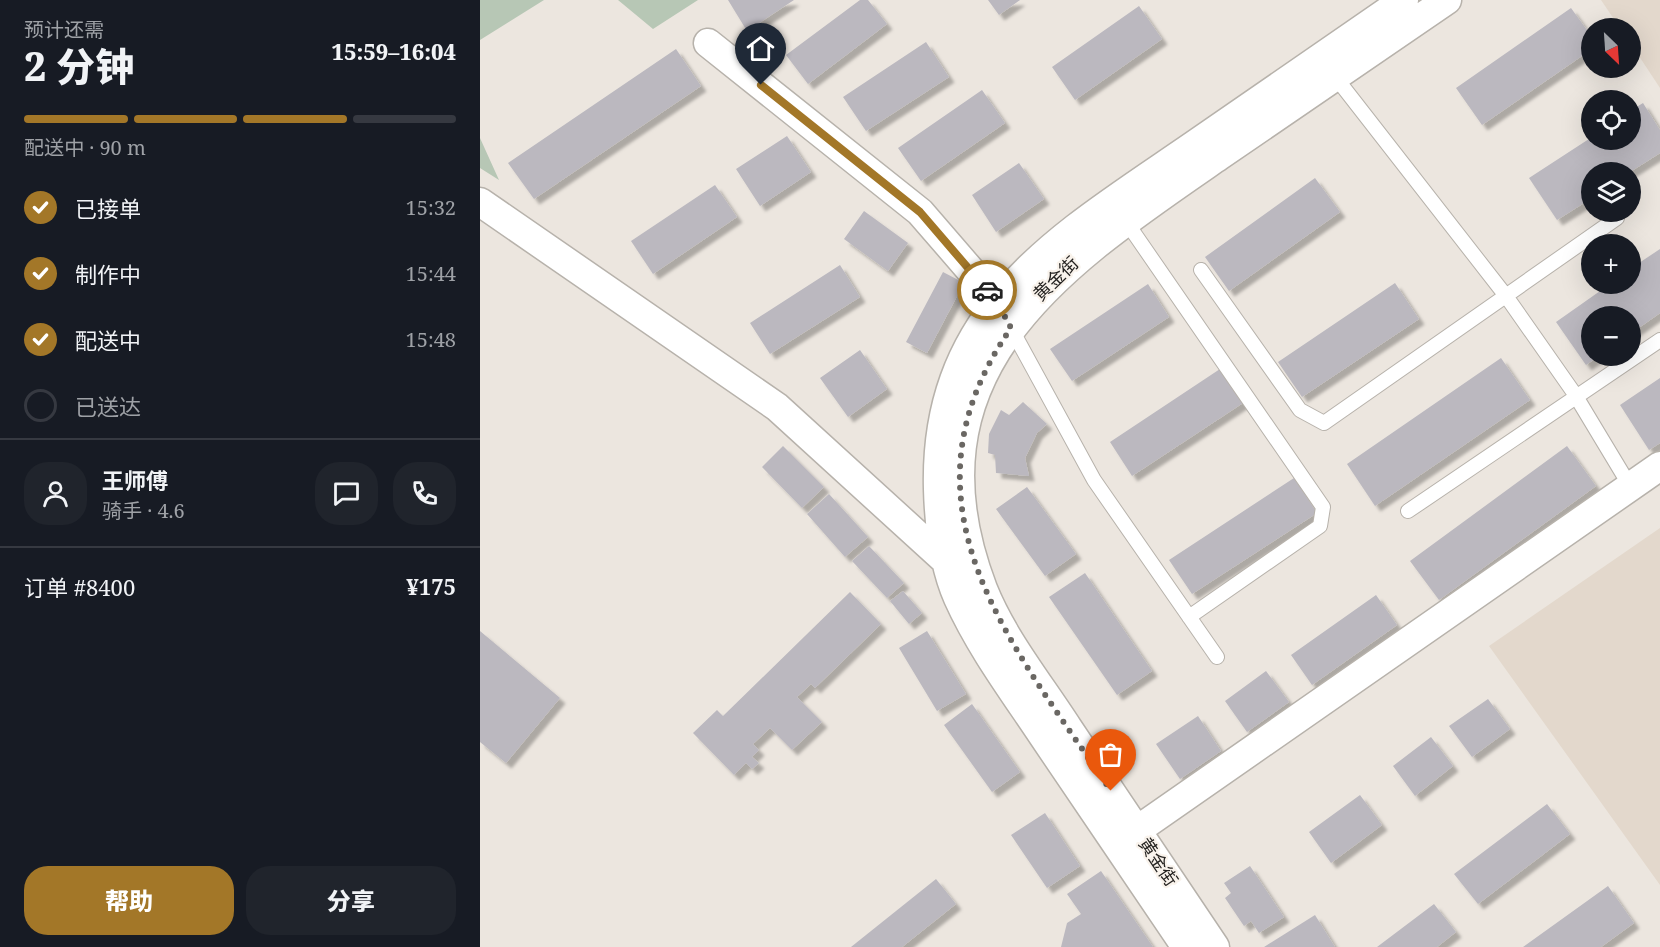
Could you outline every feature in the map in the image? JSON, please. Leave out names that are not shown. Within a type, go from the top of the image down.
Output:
[{"type":"street","name":"黄金街","points":[[1328,67],[1404,0]]},
{"type":"street","name":"黄金街","points":[[1186,947],[1127,837],[999,621],[959,559],[939,516],[938,468],[942,418],[954,374],[972,338],[997,302],[1030,267],[1119,211],[1328,67],[1447,0]]},
{"type":"street","points":[[708,43],[920,212],[997,302],[1011,328]]},
{"type":"street","points":[[480,202],[777,407],[959,559]]},
{"type":"street","name":"黄金街","points":[[959,559],[964,519],[960,473],[965,428],[975,392],[993,354],[1011,328],[1051,282],[1119,211]]},
{"type":"street","points":[[1127,837],[1660,466]]},
{"type":"street","name":"黄金街","points":[[1127,837],[1215,947]]},
{"type":"lane","points":[[1328,67],[1506,296],[1576,397],[1630,486]]},
{"type":"lane","points":[[1119,211],[1323,507],[1320,526],[1189,617]]},
{"type":"lane","points":[[1201,270],[1300,410],[1324,423],[1611,222]]},
{"type":"lane","points":[[1011,328],[1094,480],[1217,657]]},
{"type":"lane","points":[[1408,511],[1660,340]]},
{"type":"shaded area","points":[[1601,0],[1660,0],[1660,88],[1641,59],[1641,18],[1613,18]]},
{"type":"shaded area","points":[[1660,528],[1660,885],[1489,646]]},
{"type":"green space","points":[[480,0],[544,0],[480,40]]},
{"type":"green space","points":[[618,0],[698,0],[653,29]]},
{"type":"green space","points":[[480,138],[499,180],[480,168]]},
{"type":"building","points":[[728,0],[794,0],[747,31]]},
{"type":"building","points":[[860,0],[868,0],[887,24],[808,84],[786,55]]},
{"type":"building","points":[[988,0],[1020,0],[999,15]]},
{"type":"building","points":[[1139,6],[1162,39],[1075,100],[1052,67]]},
{"type":"building","points":[[1571,8],[1581,22],[1581,57],[1482,125],[1456,88]]},
{"type":"building","points":[[926,42],[949,77],[866,131],[843,97]]},
{"type":"building","points":[[676,49],[701,86],[534,199],[508,163]]},
{"type":"building","points":[[982,90],[1005,123],[921,181],[898,148]]},
{"type":"building","points":[[1643,103],[1660,130],[1660,153],[1641,165],[1641,162],[1581,162],[1581,205],[1557,220],[1529,178],[1581,144],[1581,150],[1641,150],[1641,104]]},
{"type":"building","points":[[787,136],[811,172],[760,206],[736,169]]},
{"type":"building","points":[[1019,163],[1044,199],[996,232],[972,195]]},
{"type":"building","points":[[1315,178],[1340,212],[1229,291],[1205,257]]},
{"type":"building","points":[[715,185],[737,217],[653,274],[631,241]]},
{"type":"building","points":[[864,211],[908,243],[888,271],[844,239]]},
{"type":"building","points":[[1660,249],[1660,313],[1641,326],[1641,306],[1581,306],[1581,358],[1556,322],[1596,294],[1641,294],[1641,262]]},
{"type":"building","points":[[840,265],[860,297],[770,354],[750,323]]},
{"type":"building","points":[[943,272],[964,283],[927,353],[906,342]]},
{"type":"building","points":[[1395,283],[1419,319],[1302,397],[1278,362]]},
{"type":"building","points":[[1148,284],[1169,317],[1072,381],[1050,349]]},
{"type":"building","points":[[860,350],[887,389],[848,417],[820,378]]},
{"type":"building","points":[[1501,358],[1530,400],[1375,506],[1347,464]]},
{"type":"building","points":[[1223,367],[1246,401],[1132,476],[1110,442]]},
{"type":"building","points":[[1660,378],[1660,443],[1649,450],[1620,405]]},
{"type":"building","points":[[1023,402],[1047,424],[1037,433],[1025,458],[1029,476],[996,473],[995,455],[988,453],[989,434],[1001,410],[1009,415]]},
{"type":"building","points":[[783,446],[824,487],[802,508],[762,467]]},
{"type":"building","points":[[1567,446],[1596,486],[1439,600],[1410,561]]},
{"type":"building","points":[[1294,478],[1317,513],[1192,594],[1169,560]]},
{"type":"building","points":[[1027,487],[1076,554],[1045,576],[996,509]]},
{"type":"building","points":[[829,494],[868,537],[845,557],[807,514]]},
{"type":"building","points":[[869,546],[904,583],[887,598],[852,561]]},
{"type":"building","points":[[1085,573],[1152,671],[1117,695],[1049,597]]},
{"type":"building","points":[[903,591],[922,613],[909,624],[890,601]]},
{"type":"building","points":[[850,592],[881,624],[815,688],[811,684],[797,697],[822,722],[792,750],[770,728],[753,744],[759,750],[752,757],[759,763],[752,769],[746,763],[734,775],[693,733],[717,710],[723,716]]},
{"type":"building","points":[[1376,595],[1397,625],[1312,685],[1291,655]]},
{"type":"building","points":[[480,631],[560,698],[506,763],[480,742]]},
{"type":"building","points":[[927,631],[966,694],[937,711],[899,648]]},
{"type":"building","points":[[1266,671],[1289,702],[1247,732],[1225,701]]},
{"type":"building","points":[[1488,699],[1510,729],[1472,757],[1449,726]]},
{"type":"building","points":[[972,704],[1020,772],[992,792],[944,725]]},
{"type":"building","points":[[1198,716],[1221,751],[1180,779],[1156,744]]},
{"type":"building","points":[[1431,737],[1453,766],[1415,796],[1393,766]]},
{"type":"building","points":[[1360,795],[1382,825],[1331,863],[1309,832]]},
{"type":"building","points":[[1547,804],[1570,834],[1478,904],[1454,874]]},
{"type":"building","points":[[1045,813],[1080,866],[1047,888],[1011,835]]},
{"type":"building","points":[[1250,866],[1284,917],[1259,933],[1251,921],[1244,926],[1225,898],[1231,893],[1224,883]]},
{"type":"building","points":[[1101,871],[1153,947],[1061,947],[1067,923],[1081,914],[1067,894]]},
{"type":"building","points":[[936,879],[956,904],[902,947],[851,947]]},
{"type":"building","points":[[1608,886],[1634,923],[1601,947],[1523,947]]},
{"type":"building","points":[[1434,904],[1456,932],[1437,947],[1377,947]]},
{"type":"building","points":[[1315,915],[1335,947],[1264,947]]},
{"type":"way so far","points":[[987,290],[997,302],[1011,328],[993,354],[975,392],[965,428],[960,473],[964,519],[972,556],[984,591],[999,621],[1111,791]]},
{"type":"route","points":[[761,85],[920,212],[987,290]]}]
